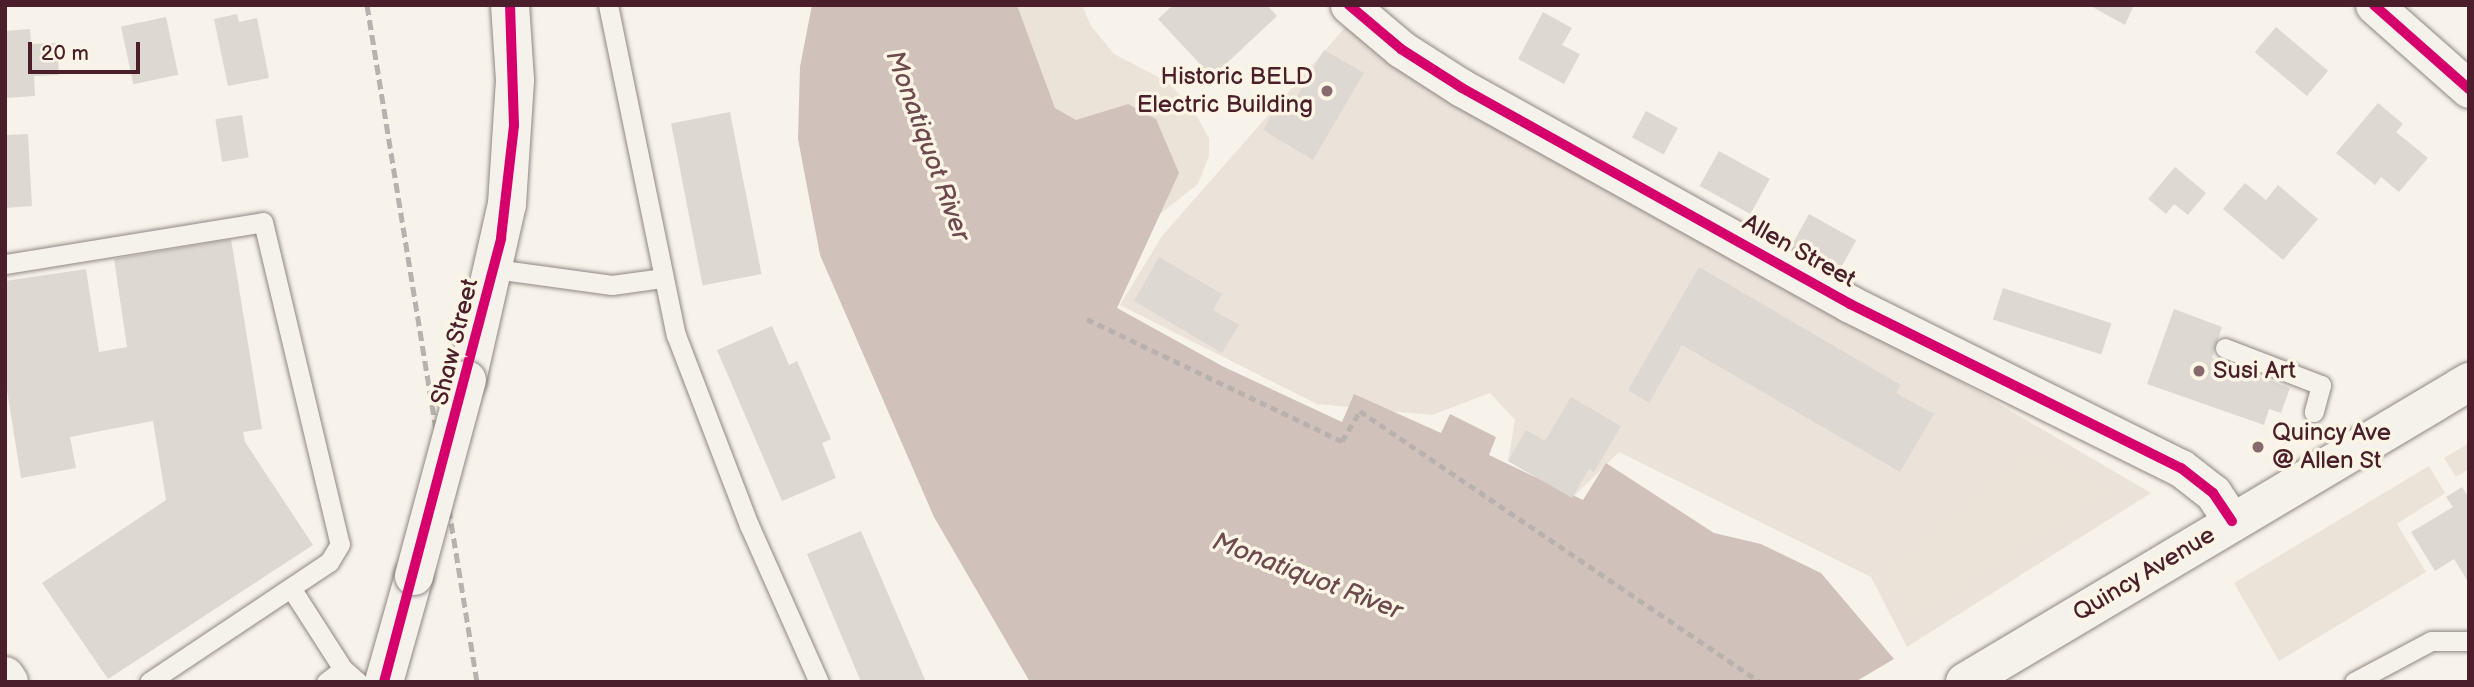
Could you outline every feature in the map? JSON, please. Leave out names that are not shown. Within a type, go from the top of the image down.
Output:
[{"type":"street","name":"Shaw Street","points":[[384,682],[495,269],[514,125],[510,5]]},
{"type":"street","name":"Allen Street","points":[[1349,5],[1401,49],[1462,88],[1850,304],[2181,468],[2213,493],[2232,521]]},
{"type":"street","points":[[2374,5],[2469,89]]},
{"type":"street","name":"Quincy Avenue","points":[[1965,682],[2469,382]]},
{"type":"street","points":[[5,676],[9,682]]},
{"type":"lane","points":[[608,5],[662,278],[676,334],[748,525],[819,682]]},
{"type":"lane","points":[[5,264],[263,222],[314,447],[340,533],[336,554],[291,589],[149,682]]},
{"type":"lane","points":[[495,269],[612,285],[662,278]]},
{"type":"lane","points":[[2225,348],[2321,385],[2314,412]]},
{"type":"lane","points":[[291,589],[351,675],[326,682]]},
{"type":"lane","points":[[2354,682],[2431,642],[2469,641]]},
{"type":"path","points":[[1087,319],[1342,440],[1360,411],[1761,682]]},
{"type":"shaded area","points":[[1017,5],[1082,5],[1091,26],[1114,54],[1166,81],[1191,106],[1209,138],[1209,156],[1198,184],[1160,214],[1179,172],[1128,104],[1076,120],[1055,108]]},
{"type":"shaded area","points":[[1349,23],[2151,493],[1907,647],[1871,577],[1619,452],[1572,498],[1508,461],[1515,420],[1490,393],[1432,415],[1317,404],[1120,305],[1162,236]]},
{"type":"shaded area","points":[[2469,443],[2469,469],[2456,477],[2444,458]]},
{"type":"shaded area","points":[[2036,451],[2107,492],[1913,616],[1890,570]]},
{"type":"shaded area","points":[[2429,466],[2445,493],[2397,524],[2426,572],[2279,661],[2234,583]]},
{"type":"water","name":"Monatiquot River","points":[[812,5],[1017,5],[1055,108],[1076,120],[1128,104],[1156,119],[1179,173],[1117,308],[1224,367],[1342,422],[1354,394],[1441,433],[1450,414],[1496,437],[1489,455],[1583,500],[1606,463],[1714,533],[1761,544],[1821,573],[1894,659],[1855,682],[1030,682],[934,517],[820,255],[798,139],[800,67]]},
{"type":"building","points":[[1173,5],[1267,5],[1277,16],[1212,77],[1158,19]]},
{"type":"building","points":[[2089,5],[2134,5],[2125,25]]},
{"type":"building","points":[[1543,12],[1572,28],[1562,45],[1580,54],[1564,84],[1518,59]]},
{"type":"building","points":[[237,14],[239,22],[257,18],[269,78],[228,86],[214,19]]},
{"type":"building","points":[[166,17],[178,75],[133,84],[121,27]]},
{"type":"building","points":[[2276,27],[2328,71],[2307,96],[2255,52]]},
{"type":"building","points":[[30,29],[31,44],[57,43],[59,75],[34,76],[35,96],[5,98],[5,31]]},
{"type":"building","name":"Historic BELD Electric Building","points":[[1324,50],[1364,73],[1313,160],[1263,130],[1275,109],[1286,115]]},
{"type":"building","points":[[2378,103],[2403,124],[2396,132],[2428,158],[2399,192],[2381,177],[2375,185],[2336,153]]},
{"type":"building","points":[[1646,111],[1678,128],[1664,154],[1632,137]]},
{"type":"building","points":[[730,112],[761,274],[703,285],[671,123]]},
{"type":"building","points":[[242,115],[249,157],[222,162],[215,119]]},
{"type":"building","points":[[28,134],[32,206],[5,208],[5,135]]},
{"type":"building","points":[[1719,151],[1770,179],[1750,214],[1700,186]]},
{"type":"building","points":[[2175,167],[2206,193],[2188,215],[2174,204],[2166,214],[2148,199]]},
{"type":"building","points":[[2245,183],[2266,200],[2278,185],[2318,219],[2283,260],[2223,209]]},
{"type":"building","points":[[1809,214],[1856,240],[1838,273],[1791,247]]},
{"type":"building","points":[[231,239],[262,429],[243,432],[245,442],[313,545],[108,679],[42,583],[166,500],[153,421],[70,437],[76,468],[21,478],[5,378],[5,281],[86,269],[99,352],[127,347],[114,259]]},
{"type":"building","points":[[1159,257],[1222,294],[1213,310],[1239,325],[1222,353],[1134,301]]},
{"type":"building","points":[[1699,267],[1901,385],[1896,393],[1934,414],[1900,472],[1682,345],[1649,403],[1628,390]]},
{"type":"building","points":[[2003,288],[2111,323],[2101,355],[1993,319]]},
{"type":"building","name":"Susi Art","points":[[2174,309],[2222,327],[2212,358],[2290,388],[2281,413],[2269,409],[2264,425],[2147,384]]},
{"type":"building","points":[[772,326],[789,365],[797,361],[831,439],[822,443],[836,478],[782,501],[717,350]]},
{"type":"building","points":[[1571,397],[1621,426],[1594,472],[1589,469],[1572,498],[1508,461],[1526,430],[1545,441]]},
{"type":"building","points":[[2462,487],[2469,498],[2469,583],[2454,559],[2435,571],[2411,532],[2453,507],[2446,497]]},
{"type":"building","points":[[861,531],[926,682],[861,682],[807,554]]},
{"type":"railway","points":[[367,5],[477,682]]},
{"type":"cycle path","points":[[384,682],[501,238],[514,125],[510,5]]},
{"type":"cycle path","points":[[1349,5],[1401,49],[1462,88],[1850,304],[2181,468],[2213,493],[2232,521]]},
{"type":"cycle path","points":[[2374,5],[2469,89]]},
{"type":"place","name":"Historic BELD Electric Building","points":[[1327,91]]},
{"type":"place","name":"Susi Art","points":[[2199,371]]},
{"type":"place","name":"Quincy Ave @ Allen St","points":[[2258,447]]}]
